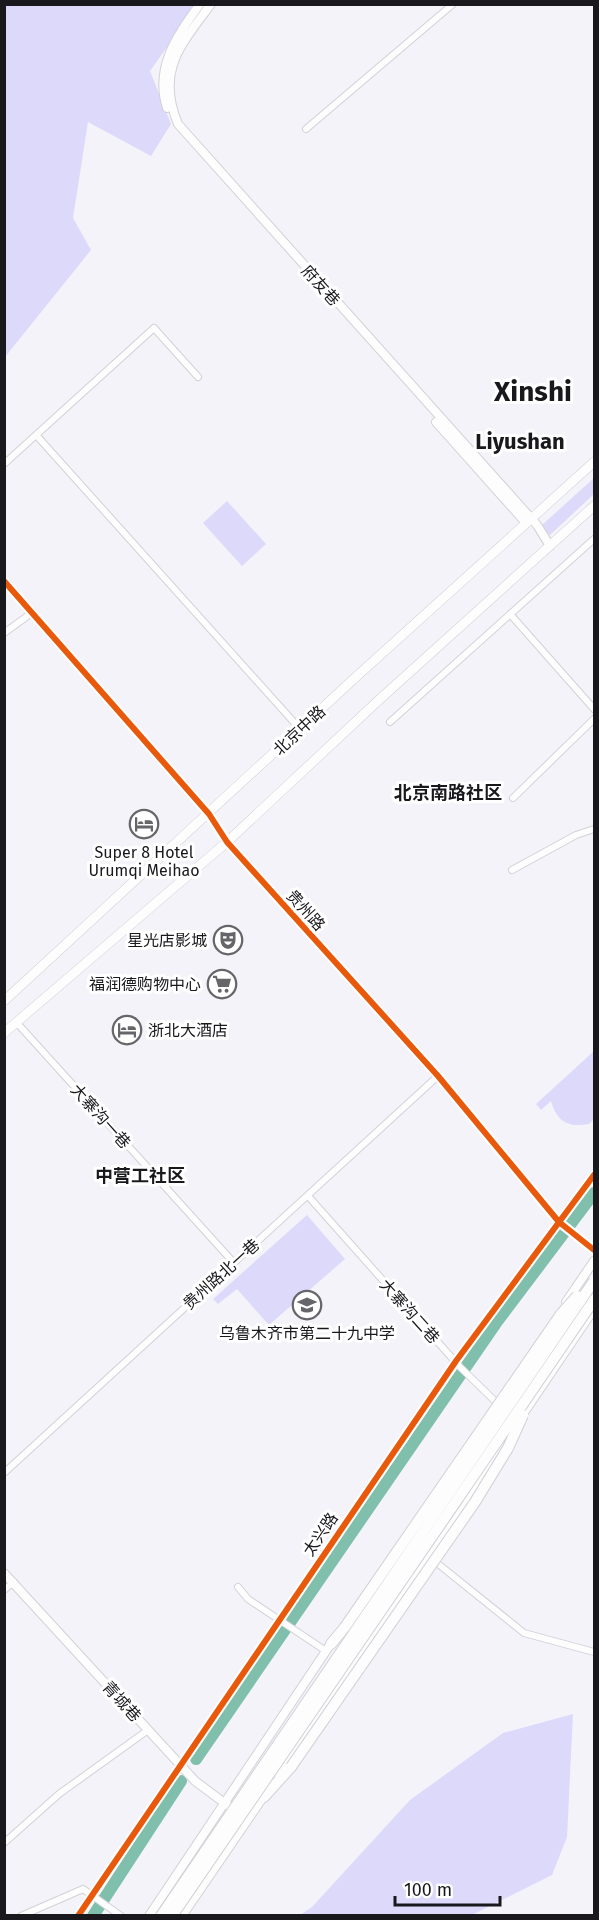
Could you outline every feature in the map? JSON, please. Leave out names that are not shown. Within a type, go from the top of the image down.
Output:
[{"type":"highway","points":[[328,1647],[345,1627],[561,1314],[590,1284]]},
{"type":"highway","points":[[161,1916],[590,1284]]},
{"type":"highway","points":[[172,1916],[537,1387],[594,1300]]},
{"type":"highway","points":[[264,1797],[291,1767],[475,1502],[508,1448],[537,1387]]},
{"type":"main road","name":"北京中路","points":[[4,1001],[594,462]]},
{"type":"main road","name":"北京中路","points":[[4,1033],[227,842],[380,699],[594,506]]},
{"type":"street","name":"府友巷","points":[[200,4],[175,41],[164,68],[163,97],[176,129],[529,521]]},
{"type":"street","name":"府友巷","points":[[211,4],[172,62],[168,83],[170,104],[178,124],[550,546]]},
{"type":"street","points":[[306,129],[453,4]]},
{"type":"street","points":[[4,464],[154,328],[198,377]]},
{"type":"street","points":[[37,435],[300,729]]},
{"type":"street","points":[[390,722],[594,539]]},
{"type":"street","name":"贵州路","points":[[4,581],[209,814],[227,842],[438,1076],[560,1223],[594,1250]]},
{"type":"street","points":[[4,633],[33,612]]},
{"type":"street","points":[[510,614],[594,709]]},
{"type":"street","points":[[513,798],[594,719]]},
{"type":"street","points":[[512,870],[576,835],[594,829]]},
{"type":"street","name":"大寨沟一巷","points":[[17,1023],[234,1263]]},
{"type":"street","name":"贵州路北一巷","points":[[4,1473],[438,1076]]},
{"type":"street","name":"太兴路","points":[[78,1916],[456,1361],[594,1175]]},
{"type":"street","name":"大寨沟二巷","points":[[308,1196],[460,1367],[519,1420]]},
{"type":"street","points":[[149,1916],[328,1647],[497,1402],[590,1284],[594,1261]]},
{"type":"street","points":[[182,1916],[429,1557],[594,1309]]},
{"type":"street","points":[[429,1557],[524,1633],[594,1652]]},
{"type":"street","name":"青城巷","points":[[4,1572],[180,1765],[224,1803],[248,1820]]},
{"type":"street","points":[[4,1590],[14,1582]]},
{"type":"street","points":[[238,1587],[248,1599],[328,1647]]},
{"type":"street","points":[[4,1843],[59,1794],[148,1730]]},
{"type":"street","points":[[21,1916],[83,1889],[92,1893],[121,1916]]},
{"type":"shaded area","points":[[5,5],[197,5],[150,71],[171,124],[151,156],[88,122],[73,218],[91,250],[5,357]]},
{"type":"shaded area","points":[[594,478],[594,494],[550,535],[541,526]]},
{"type":"shaded area","points":[[227,501],[266,544],[242,566],[203,523]]},
{"type":"shaded area","points":[[594,1051],[594,1119],[589,1124],[581,1125],[564,1122],[556,1114],[551,1101],[541,1110],[536,1104]]},
{"type":"shaded area","points":[[307,1215],[345,1259],[269,1325],[237,1289],[218,1304],[213,1299]]},
{"type":"shaded area","points":[[573,1714],[567,1837],[552,1875],[472,1915],[300,1915],[312,1907],[410,1800],[503,1733]]},
{"type":"waterway","points":[[196,1759],[496,1323],[594,1193]]},
{"type":"waterway","points":[[93,1916],[181,1781]]},
{"type":"cycle path","points":[[4,581],[209,814],[227,842],[438,1076],[559,1222],[594,1250]]},
{"type":"cycle path","points":[[78,1916],[456,1361],[594,1175]]},
{"type":"place","name":"Super 8 Hotel Urumqi Meihao","points":[[144,824]]},
{"type":"place","name":"星光店影城","points":[[228,940]]},
{"type":"place","name":"福润德购物中心","points":[[222,984]]},
{"type":"place","name":"浙北大酒店","points":[[127,1030]]},
{"type":"place","name":"乌鲁木齐市第二十九中学","points":[[307,1305]]},
{"type":"district","name":"Xinshi","points":[[533,391]]},
{"type":"district","name":"Liyushan","points":[[520,441]]},
{"type":"district","name":"北京南路社区","points":[[448,793]]},
{"type":"district","name":"中营工社区","points":[[140,1176]]}]
